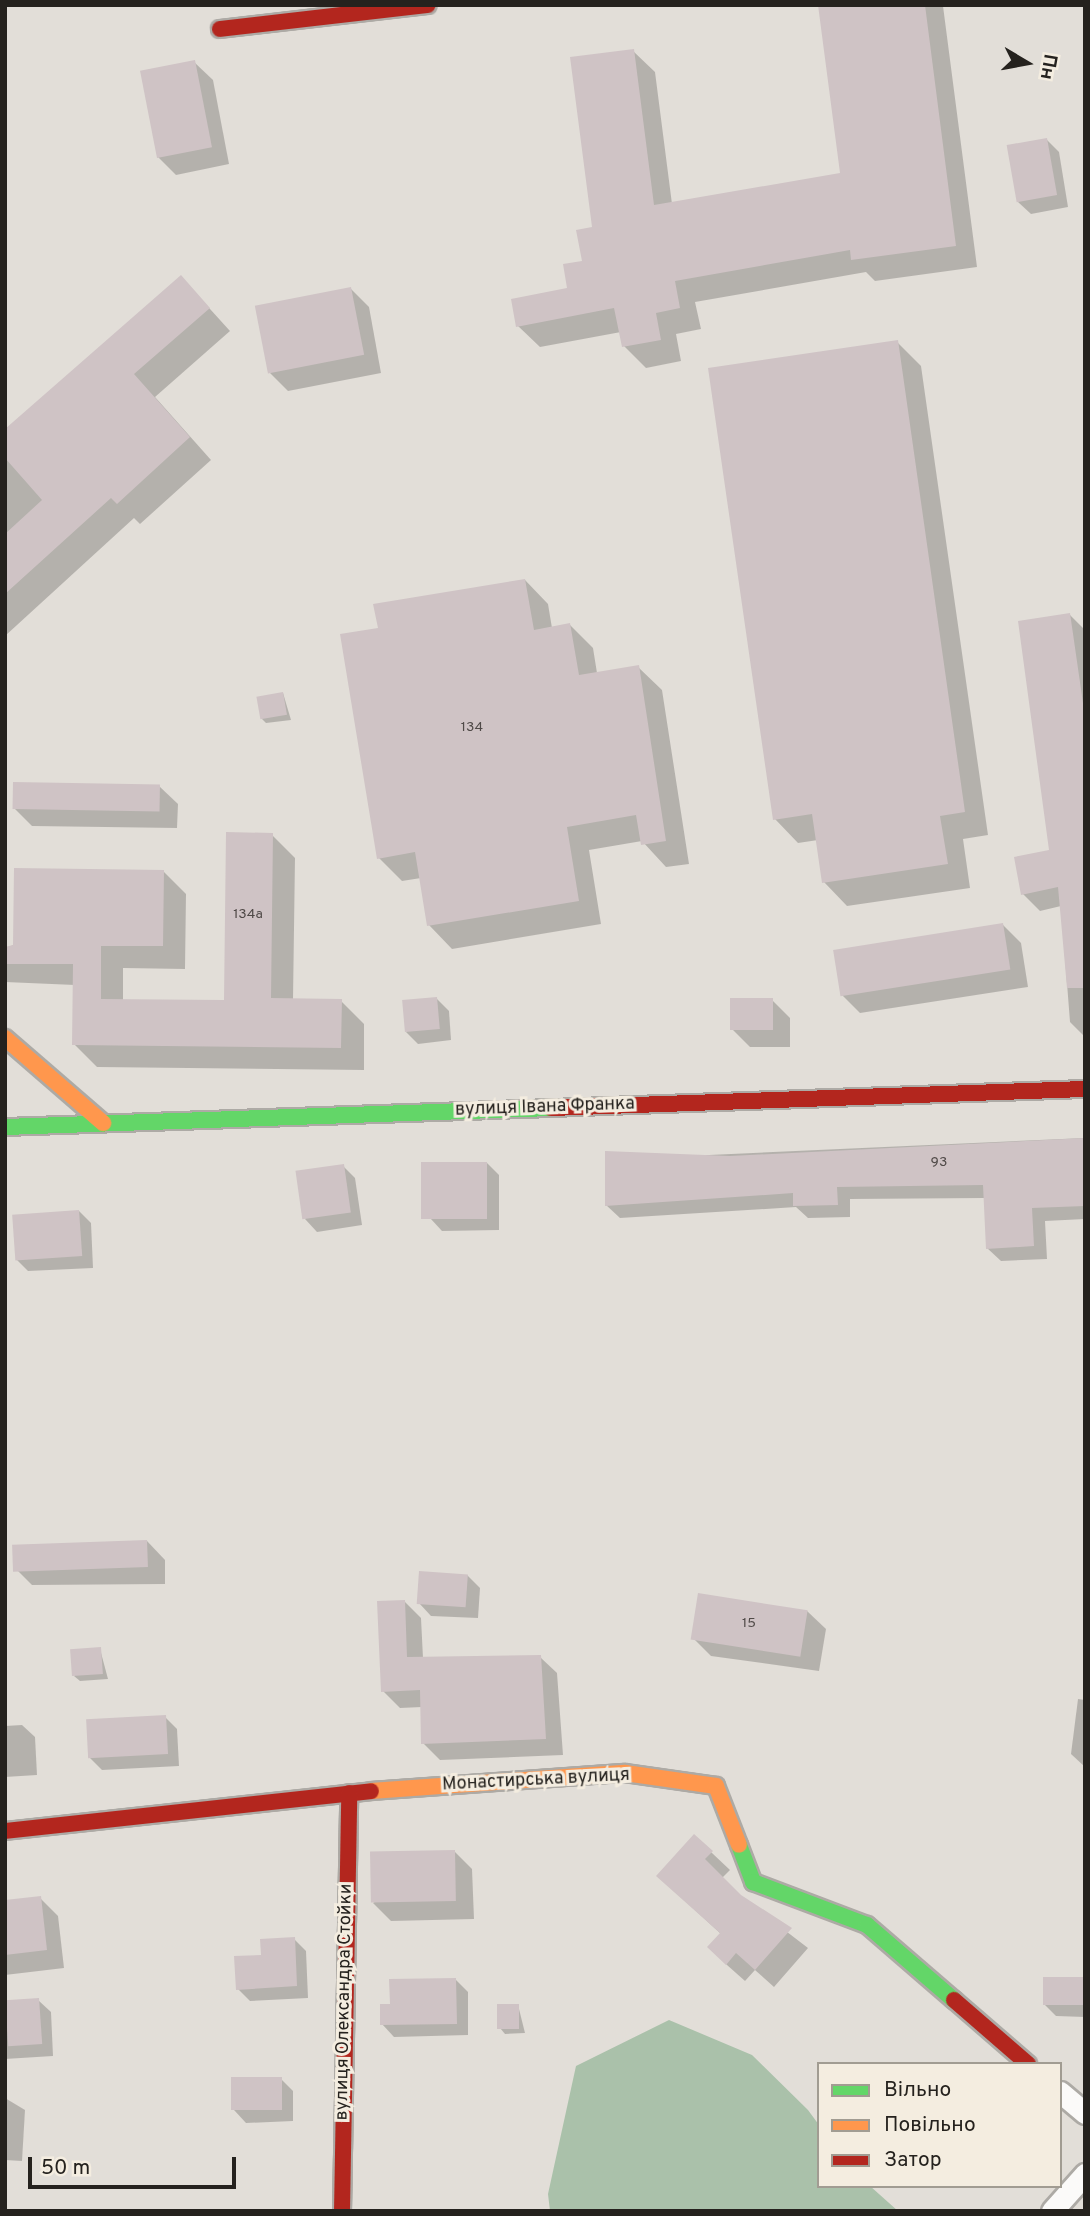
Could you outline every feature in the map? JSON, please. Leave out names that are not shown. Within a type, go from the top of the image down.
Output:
[{"type":"street","points":[[220,29],[428,5]]},
{"type":"street","points":[[5,1038],[103,1123]]},
{"type":"street","name":"вулиця Івана Франка","points":[[5,1127],[1085,1089]]},
{"type":"street","name":"Монастирська вулиця","points":[[5,1831],[349,1793],[625,1773],[716,1786],[753,1882],[867,1925],[1026,2062]]},
{"type":"street","name":"вулиця Олександра Стойки","points":[[342,2211],[349,1793]]},
{"type":"street","points":[[1062,2094],[1085,2113]]},
{"type":"street","points":[[1052,2211],[1085,2174]]},
{"type":"green space","points":[[669,2020],[752,2055],[817,2122],[817,2188],[872,2188],[898,2211],[550,2211],[548,2194],[576,2066]]},
{"type":"building","points":[[818,5],[925,5],[956,246],[851,260],[850,250],[675,281],[680,308],[656,313],[661,340],[622,347],[614,308],[516,327],[511,299],[567,288],[563,264],[582,261],[576,230],[592,227],[570,57],[634,49],[654,205],[840,173]]},
{"type":"building","points":[[195,60],[212,147],[157,158],[140,71]]},
{"type":"building","points":[[1047,138],[1057,195],[1017,202],[1007,145]]},
{"type":"building","points":[[181,275],[210,308],[134,374],[190,437],[117,504],[111,498],[5,594],[5,534],[42,500],[5,458],[5,429]]},
{"type":"building","points":[[351,287],[364,355],[268,373],[255,306]]},
{"type":"building","points":[[898,340],[965,812],[940,816],[948,864],[822,883],[812,814],[773,820],[708,368]]},
{"type":"building","points":[[525,579],[534,630],[570,623],[579,675],[639,665],[666,841],[641,845],[636,815],[567,827],[579,901],[427,926],[415,852],[377,859],[340,634],[378,628],[373,604]]},
{"type":"building","points":[[1070,613],[1085,717],[1085,988],[1067,988],[1058,887],[1021,895],[1014,857],[1049,850],[1018,621]]},
{"type":"building","points":[[283,692],[287,715],[260,719],[256,697]]},
{"type":"building","points":[[13,782],[160,785],[160,812],[13,809]]},
{"type":"building","points":[[226,832],[273,833],[271,998],[342,999],[341,1048],[72,1045],[73,964],[5,964],[5,947],[13,945],[14,868],[164,870],[163,946],[101,946],[101,999],[224,1000]]},
{"type":"building","points":[[1003,923],[1010,969],[840,996],[833,950]]},
{"type":"building","points":[[437,997],[440,1029],[405,1032],[402,1000]]},
{"type":"building","points":[[730,998],[773,998],[773,1030],[730,1030]]},
{"type":"building","points":[[1085,1138],[1085,1206],[1032,1208],[1034,1246],[986,1249],[983,1185],[837,1187],[838,1205],[793,1206],[793,1193],[605,1206],[605,1151],[730,1156]]},
{"type":"building","points":[[421,1162],[487,1162],[487,1219],[421,1219]]},
{"type":"building","points":[[344,1164],[351,1213],[302,1219],[295,1171]]},
{"type":"building","points":[[79,1210],[82,1256],[15,1261],[12,1215]]},
{"type":"building","points":[[147,1540],[148,1567],[13,1572],[12,1545]]},
{"type":"building","points":[[419,1571],[468,1574],[466,1607],[417,1604]]},
{"type":"building","points":[[698,1593],[808,1610],[800,1657],[691,1639]]},
{"type":"building","points":[[405,1600],[407,1657],[541,1655],[546,1739],[421,1744],[420,1690],[381,1692],[377,1601]]},
{"type":"building","points":[[101,1647],[103,1674],[72,1676],[70,1649]]},
{"type":"building","points":[[166,1715],[168,1754],[88,1758],[86,1719]]},
{"type":"building","points":[[694,1834],[713,1851],[705,1859],[741,1895],[792,1928],[755,1970],[736,1953],[726,1965],[707,1947],[720,1933],[656,1876]]},
{"type":"building","points":[[455,1850],[456,1901],[371,1902],[370,1851]]},
{"type":"building","points":[[41,1896],[47,1950],[5,1955],[5,1900]]},
{"type":"building","points":[[295,1937],[297,1986],[236,1990],[234,1956],[261,1955],[260,1939]]},
{"type":"building","points":[[1043,1977],[1085,1977],[1085,2005],[1043,2005]]},
{"type":"building","points":[[456,1978],[457,2024],[380,2025],[380,2004],[390,2004],[389,1979]]},
{"type":"building","points":[[39,1998],[42,2044],[8,2046],[5,2000]]},
{"type":"building","points":[[497,2004],[519,2004],[519,2029],[497,2029]]},
{"type":"building","points":[[231,2077],[282,2077],[282,2110],[231,2110]]},
{"type":"traffic: fast","points":[[5,1127],[551,1108]]},
{"type":"traffic: fast","points":[[739,1845],[753,1882],[867,1925],[954,2000]]},
{"type":"traffic: slow","points":[[5,1038],[103,1123]]},
{"type":"traffic: slow","points":[[371,1791],[625,1773],[716,1786],[739,1845]]},
{"type":"traffic: jam","points":[[220,29],[428,5]]},
{"type":"traffic: jam","points":[[551,1108],[1085,1089]]},
{"type":"traffic: jam","points":[[5,1831],[371,1791]]},
{"type":"traffic: jam","points":[[342,2211],[349,1793]]},
{"type":"traffic: jam","points":[[954,2000],[1026,2062]]}]
